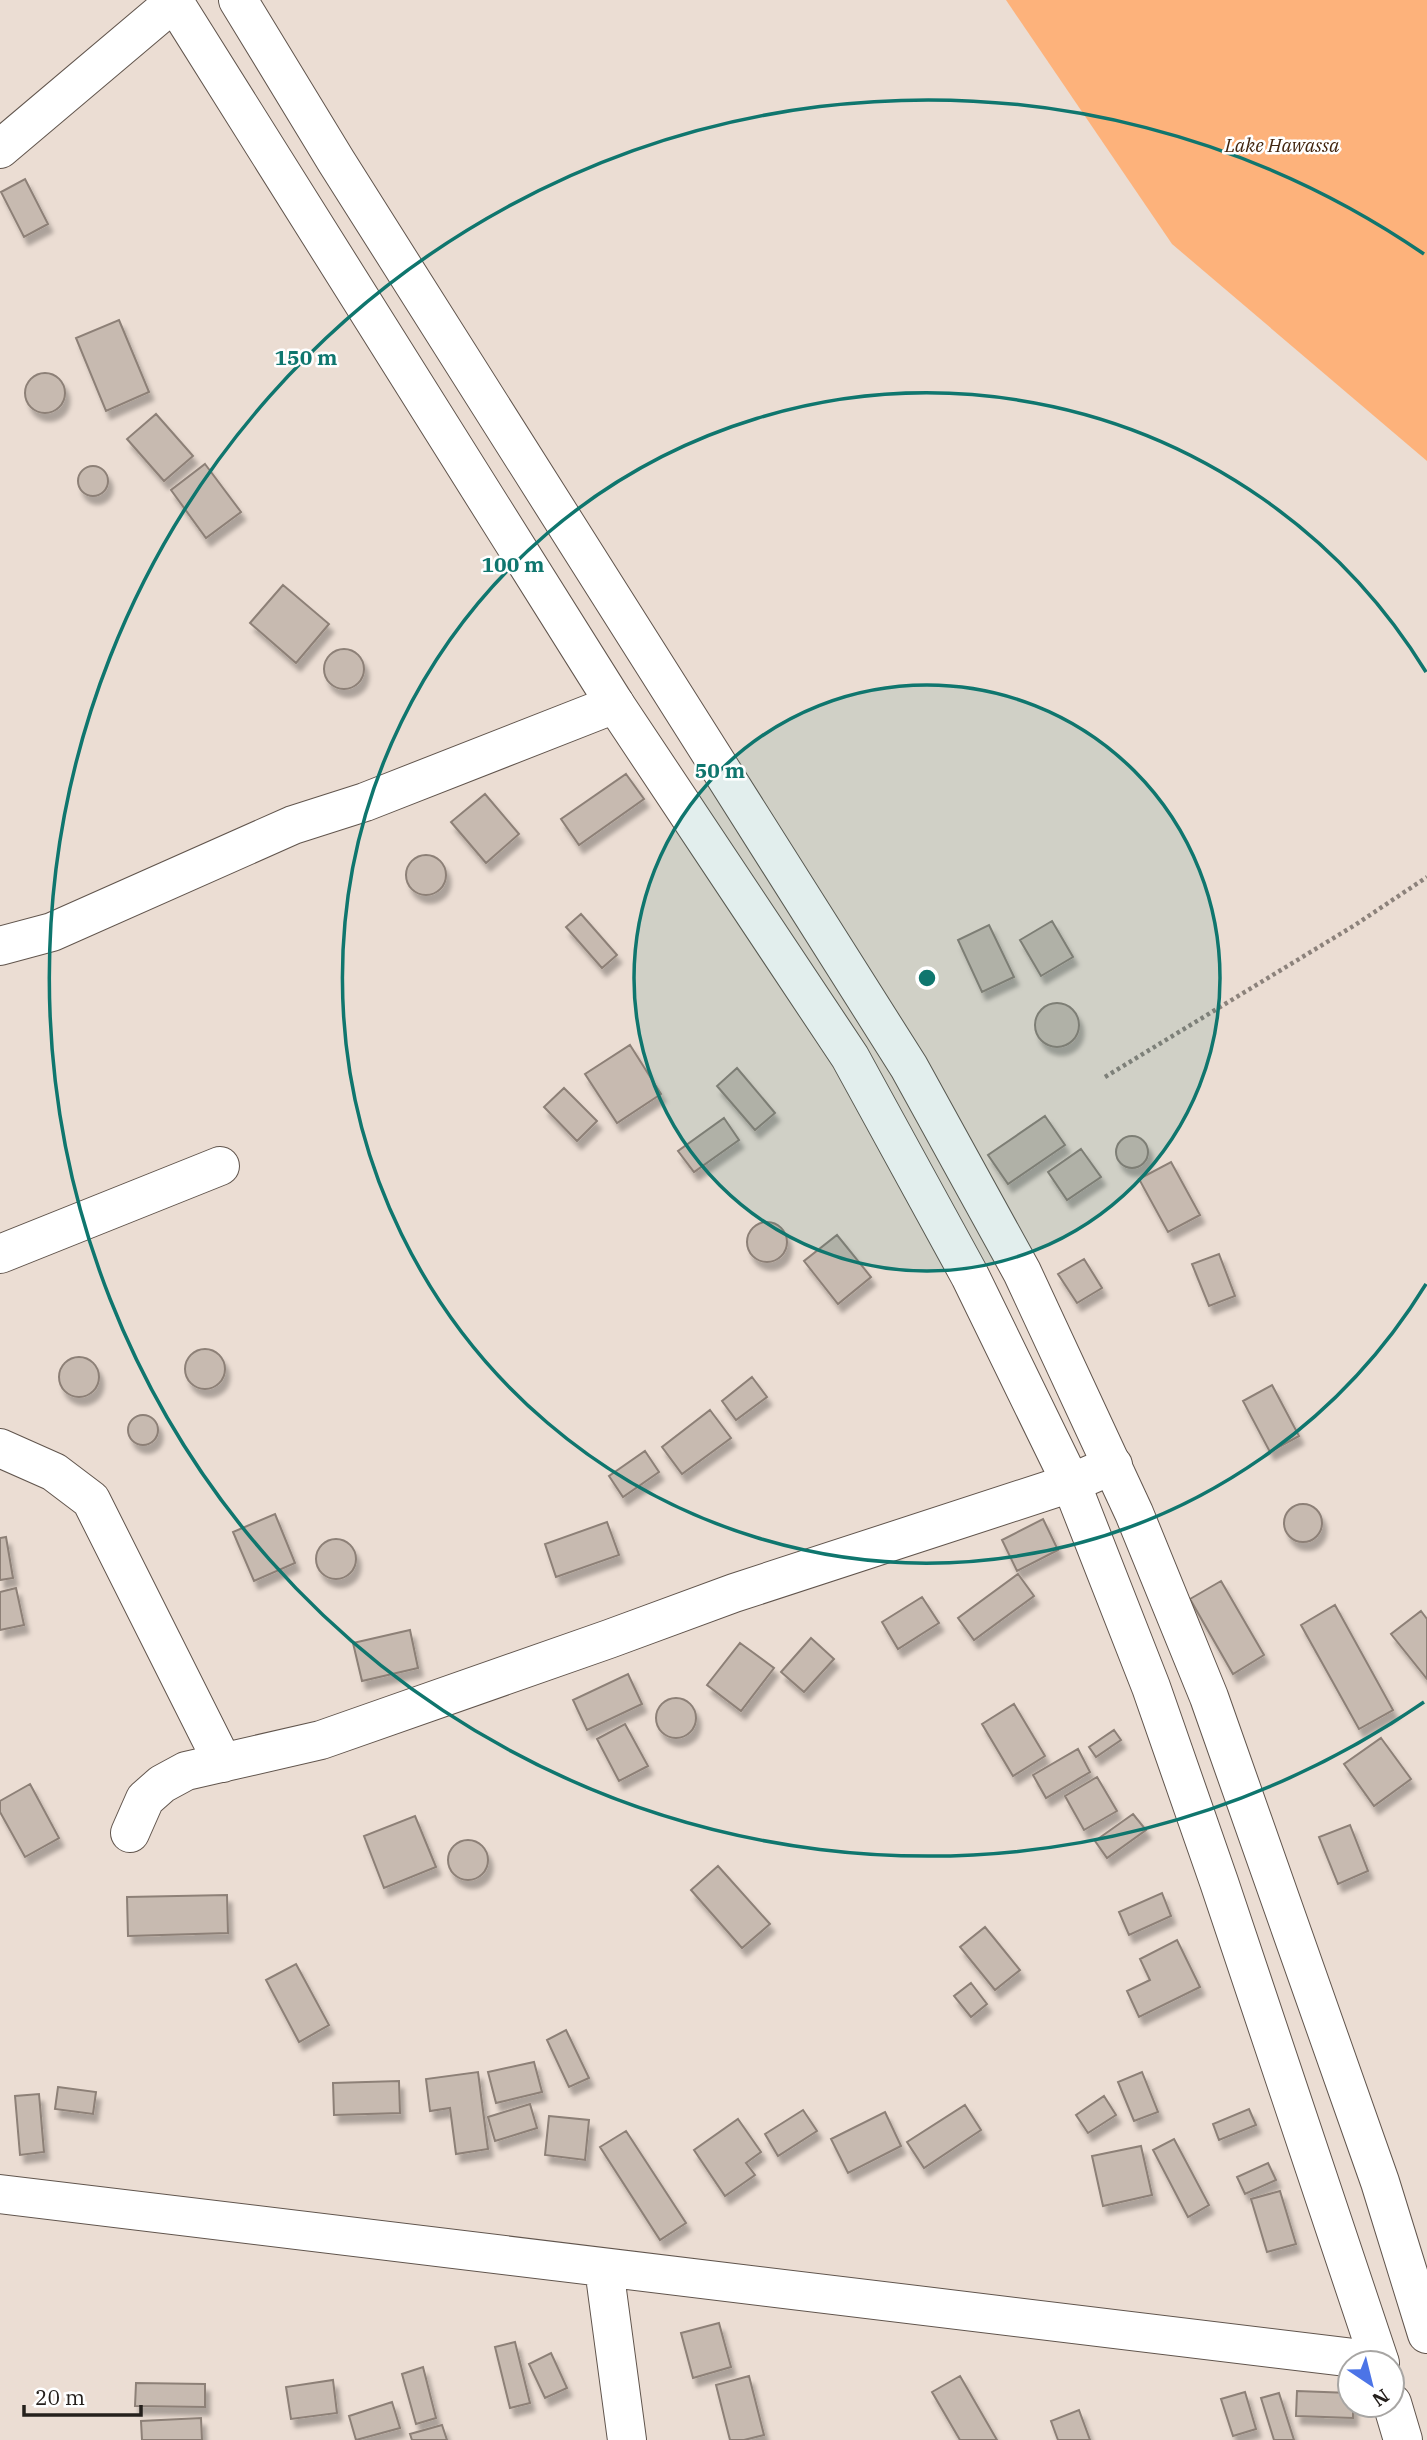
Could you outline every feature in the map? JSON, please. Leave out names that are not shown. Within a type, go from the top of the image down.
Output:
[{"type":"main road","points":[[238,0],[343,173],[909,1066],[1022,1272],[1113,1465],[1209,1697],[1380,2182],[1427,2333]]},
{"type":"main road","points":[[0,149],[174,1],[615,704],[849,1057],[970,1276],[1070,1483],[1151,1687],[1219,1881],[1375,2349]]},
{"type":"main road","points":[[0,946],[51,932],[293,825],[365,802],[615,704]]},
{"type":"main road","points":[[0,1254],[220,1166]]},
{"type":"main road","points":[[0,1448],[54,1472],[91,1500],[223,1763]]},
{"type":"main road","points":[[130,1833],[145,1799],[162,1784],[186,1771],[321,1740],[734,1593],[1070,1483],[1113,1465]]},
{"type":"main road","points":[[0,2194],[1336,2357]]},
{"type":"main road","points":[[604,2267],[627,2440]]},
{"type":"main road","points":[[1397,2419],[1403,2440]]},
{"type":"path","points":[[1105,1077],[1355,925],[1427,877]]},
{"type":"water","name":"Lake Hawassa","points":[[1006,0],[1427,0],[1427,461],[1172,244]]},
{"type":"building","points":[[25,179],[48,224],[24,237],[1,192]]},
{"type":"building","points":[[119,320],[149,392],[106,411],[76,338]]},
{"type":"building","points":[[45,373],[53,374],[59,379],[64,385],[64,401],[59,407],[53,412],[45,413],[37,412],[31,407],[26,401],[25,393],[26,385],[31,379],[37,374]]},
{"type":"building","points":[[156,414],[193,456],[164,481],[127,439]]},
{"type":"building","points":[[205,464],[241,512],[206,538],[171,490]]},
{"type":"building","points":[[93,466],[99,467],[107,475],[107,487],[99,495],[93,496],[87,495],[79,487],[78,481],[79,475],[87,467]]},
{"type":"building","points":[[283,585],[329,624],[296,663],[250,623]]},
{"type":"building","points":[[344,649],[352,650],[358,655],[363,661],[363,677],[358,683],[352,688],[344,689],[336,688],[330,683],[325,677],[324,669],[325,661],[330,655],[336,650]]},
{"type":"building","points":[[626,774],[644,799],[579,845],[561,819]]},
{"type":"building","points":[[485,794],[519,834],[486,863],[451,822]]},
{"type":"building","points":[[426,855],[434,856],[440,861],[445,867],[445,883],[440,889],[434,894],[426,895],[418,894],[412,889],[407,883],[406,875],[407,867],[412,861],[418,856]]},
{"type":"building","points":[[581,914],[617,955],[602,968],[566,927]]},
{"type":"building","points":[[1052,921],[1073,957],[1041,976],[1020,940]]},
{"type":"building","points":[[989,925],[1014,977],[982,992],[958,940]]},
{"type":"building","points":[[1057,1003],[1073,1009],[1079,1025],[1073,1041],[1057,1047],[1041,1041],[1035,1025],[1041,1009]]},
{"type":"building","points":[[630,1045],[661,1094],[617,1123],[585,1074]]},
{"type":"building","points":[[737,1068],[775,1113],[755,1130],[717,1086]]},
{"type":"building","points":[[564,1088],[597,1121],[577,1141],[544,1107]]},
{"type":"building","points":[[1045,1116],[1065,1145],[1008,1184],[988,1155]]},
{"type":"building","points":[[724,1118],[739,1140],[694,1172],[678,1151]]},
{"type":"building","points":[[1132,1136],[1143,1141],[1148,1152],[1143,1163],[1132,1168],[1121,1163],[1116,1152],[1121,1141]]},
{"type":"building","points":[[1081,1149],[1101,1177],[1067,1200],[1048,1172]]},
{"type":"building","points":[[1171,1162],[1200,1215],[1168,1232],[1139,1179]]},
{"type":"building","points":[[767,1222],[775,1223],[781,1228],[786,1234],[786,1250],[781,1256],[775,1261],[767,1262],[759,1261],[753,1256],[748,1250],[747,1242],[748,1234],[753,1228],[759,1223]]},
{"type":"building","points":[[837,1235],[871,1277],[838,1304],[804,1261]]},
{"type":"building","points":[[1219,1254],[1235,1296],[1209,1306],[1192,1264]]},
{"type":"building","points":[[1084,1259],[1102,1288],[1077,1303],[1058,1274]]},
{"type":"building","points":[[205,1349],[213,1350],[219,1355],[224,1361],[224,1377],[219,1383],[213,1388],[205,1389],[197,1388],[191,1383],[186,1377],[185,1369],[186,1361],[191,1355],[197,1350]]},
{"type":"building","points":[[79,1357],[87,1358],[93,1363],[98,1369],[98,1385],[93,1391],[87,1396],[79,1397],[71,1396],[65,1391],[60,1385],[59,1377],[60,1369],[65,1363],[71,1358]]},
{"type":"building","points":[[752,1377],[767,1397],[736,1420],[722,1401]]},
{"type":"building","points":[[1272,1385],[1299,1436],[1270,1452],[1243,1401]]},
{"type":"building","points":[[710,1410],[731,1438],[682,1474],[662,1447]]},
{"type":"building","points":[[143,1415],[149,1416],[157,1424],[157,1436],[149,1444],[143,1445],[137,1444],[129,1436],[128,1430],[129,1424],[137,1416]]},
{"type":"building","points":[[645,1451],[659,1472],[623,1497],[609,1476]]},
{"type":"building","points":[[1303,1504],[1316,1510],[1322,1523],[1316,1536],[1303,1542],[1290,1536],[1284,1523],[1290,1510]]},
{"type":"building","points":[[275,1514],[295,1563],[254,1581],[233,1532]]},
{"type":"building","points":[[1043,1519],[1058,1550],[1017,1571],[1002,1540]]},
{"type":"building","points":[[607,1522],[619,1555],[556,1577],[545,1544]]},
{"type":"building","points":[[6,1537],[13,1578],[0,1580],[0,1538]]},
{"type":"building","points":[[336,1539],[344,1540],[350,1545],[355,1551],[355,1567],[350,1573],[344,1578],[336,1579],[328,1578],[322,1573],[317,1567],[316,1559],[317,1551],[322,1545],[328,1540]]},
{"type":"building","points":[[1018,1574],[1034,1596],[974,1640],[958,1618]]},
{"type":"building","points":[[1221,1581],[1264,1655],[1233,1674],[1190,1599]]},
{"type":"building","points":[[16,1588],[24,1625],[0,1630],[0,1592]]},
{"type":"building","points":[[922,1597],[939,1623],[898,1649],[882,1622]]},
{"type":"building","points":[[1335,1605],[1393,1710],[1359,1729],[1301,1625]]},
{"type":"building","points":[[1421,1611],[1427,1619],[1427,1679],[1391,1634]]},
{"type":"building","points":[[410,1630],[418,1668],[362,1681],[353,1643]]},
{"type":"building","points":[[811,1638],[834,1659],[804,1692],[781,1672]]},
{"type":"building","points":[[740,1643],[774,1668],[741,1711],[707,1685]]},
{"type":"building","points":[[628,1674],[642,1704],[587,1730],[573,1700]]},
{"type":"building","points":[[676,1698],[684,1699],[690,1704],[695,1710],[695,1726],[690,1732],[684,1737],[676,1738],[668,1737],[662,1732],[657,1726],[656,1718],[657,1710],[662,1704],[668,1699]]},
{"type":"building","points":[[1014,1704],[1045,1756],[1013,1776],[982,1724]]},
{"type":"building","points":[[625,1724],[648,1766],[619,1781],[597,1739]]},
{"type":"building","points":[[1114,1730],[1121,1740],[1096,1757],[1089,1747]]},
{"type":"building","points":[[1381,1738],[1411,1779],[1374,1806],[1344,1764]]},
{"type":"building","points":[[1078,1749],[1090,1772],[1046,1798],[1033,1775]]},
{"type":"building","points":[[1097,1777],[1117,1811],[1084,1830],[1065,1796]]},
{"type":"building","points":[[30,1784],[59,1838],[25,1857],[0,1812],[0,1801]]},
{"type":"building","points":[[1133,1814],[1146,1830],[1107,1858],[1095,1841]]},
{"type":"building","points":[[415,1816],[436,1867],[384,1888],[364,1836]]},
{"type":"building","points":[[1350,1825],[1368,1871],[1338,1884],[1319,1837]]},
{"type":"building","points":[[468,1840],[476,1841],[482,1846],[487,1852],[487,1868],[482,1874],[476,1879],[468,1880],[460,1879],[454,1874],[449,1868],[448,1860],[449,1852],[454,1846],[460,1841]]},
{"type":"building","points":[[718,1866],[770,1924],[742,1948],[691,1890]]},
{"type":"building","points":[[1162,1893],[1171,1916],[1129,1935],[1119,1912]]},
{"type":"building","points":[[227,1895],[228,1933],[128,1936],[127,1897]]},
{"type":"building","points":[[985,1927],[1020,1970],[995,1990],[960,1947]]},
{"type":"building","points":[[1177,1940],[1200,1987],[1139,2017],[1127,1991],[1150,1980],[1140,1959]]},
{"type":"building","points":[[296,1964],[329,2025],[299,2042],[266,1980]]},
{"type":"building","points":[[971,1983],[987,2004],[971,2017],[954,1996]]},
{"type":"building","points":[[566,2030],[589,2078],[569,2087],[547,2040]]},
{"type":"building","points":[[534,2062],[542,2092],[496,2103],[488,2072]]},
{"type":"building","points":[[478,2072],[488,2149],[456,2154],[450,2108],[430,2111],[426,2079]]},
{"type":"building","points":[[1142,2072],[1158,2112],[1134,2121],[1118,2082]]},
{"type":"building","points":[[399,2081],[400,2113],[334,2115],[333,2083]]},
{"type":"building","points":[[58,2087],[96,2092],[93,2114],[55,2109]]},
{"type":"building","points":[[39,2094],[44,2152],[20,2155],[15,2096]]},
{"type":"building","points":[[1104,2096],[1116,2115],[1088,2133],[1076,2115]]},
{"type":"building","points":[[530,2104],[537,2128],[495,2141],[488,2117]]},
{"type":"building","points":[[965,2105],[981,2130],[924,2168],[907,2142]]},
{"type":"building","points":[[1249,2109],[1256,2125],[1219,2140],[1213,2124]]},
{"type":"building","points":[[803,2110],[817,2131],[778,2156],[765,2134]]},
{"type":"building","points":[[885,2112],[901,2146],[848,2173],[831,2139]]},
{"type":"building","points":[[549,2116],[589,2120],[585,2160],[545,2155]]},
{"type":"building","points":[[738,2119],[761,2152],[746,2163],[755,2175],[725,2196],[694,2150]]},
{"type":"building","points":[[626,2131],[686,2223],[660,2240],[600,2147]]},
{"type":"building","points":[[1174,2139],[1209,2205],[1188,2217],[1153,2150]]},
{"type":"building","points":[[1141,2146],[1152,2195],[1103,2206],[1092,2156]]},
{"type":"building","points":[[1268,2163],[1276,2180],[1245,2194],[1237,2177]]},
{"type":"building","points":[[1280,2191],[1296,2244],[1267,2252],[1251,2199]]},
{"type":"building","points":[[719,2323],[731,2367],[693,2378],[681,2333]]},
{"type":"building","points":[[515,2342],[530,2403],[510,2408],[495,2347]]},
{"type":"building","points":[[551,2353],[567,2388],[545,2398],[529,2364]]},
{"type":"building","points":[[423,2367],[436,2418],[416,2424],[402,2374]]},
{"type":"building","points":[[749,2376],[764,2435],[730,2440],[716,2385]]},
{"type":"building","points":[[960,2376],[997,2440],[960,2440],[932,2392]]},
{"type":"building","points":[[333,2380],[337,2413],[291,2419],[286,2387]]},
{"type":"building","points":[[136,2383],[205,2384],[205,2407],[135,2406]]},
{"type":"building","points":[[1297,2391],[1336,2392],[1336,2417],[1296,2416]]},
{"type":"building","points":[[1245,2392],[1256,2429],[1233,2436],[1221,2399]]},
{"type":"building","points":[[1279,2393],[1294,2440],[1274,2440],[1261,2398]]},
{"type":"building","points":[[392,2402],[400,2428],[356,2440],[349,2416]]},
{"type":"building","points":[[1079,2410],[1090,2440],[1058,2440],[1051,2421]]},
{"type":"building","points":[[201,2418],[202,2440],[142,2440],[141,2421]]},
{"type":"building","points":[[442,2425],[447,2440],[412,2440],[410,2434]]}]
